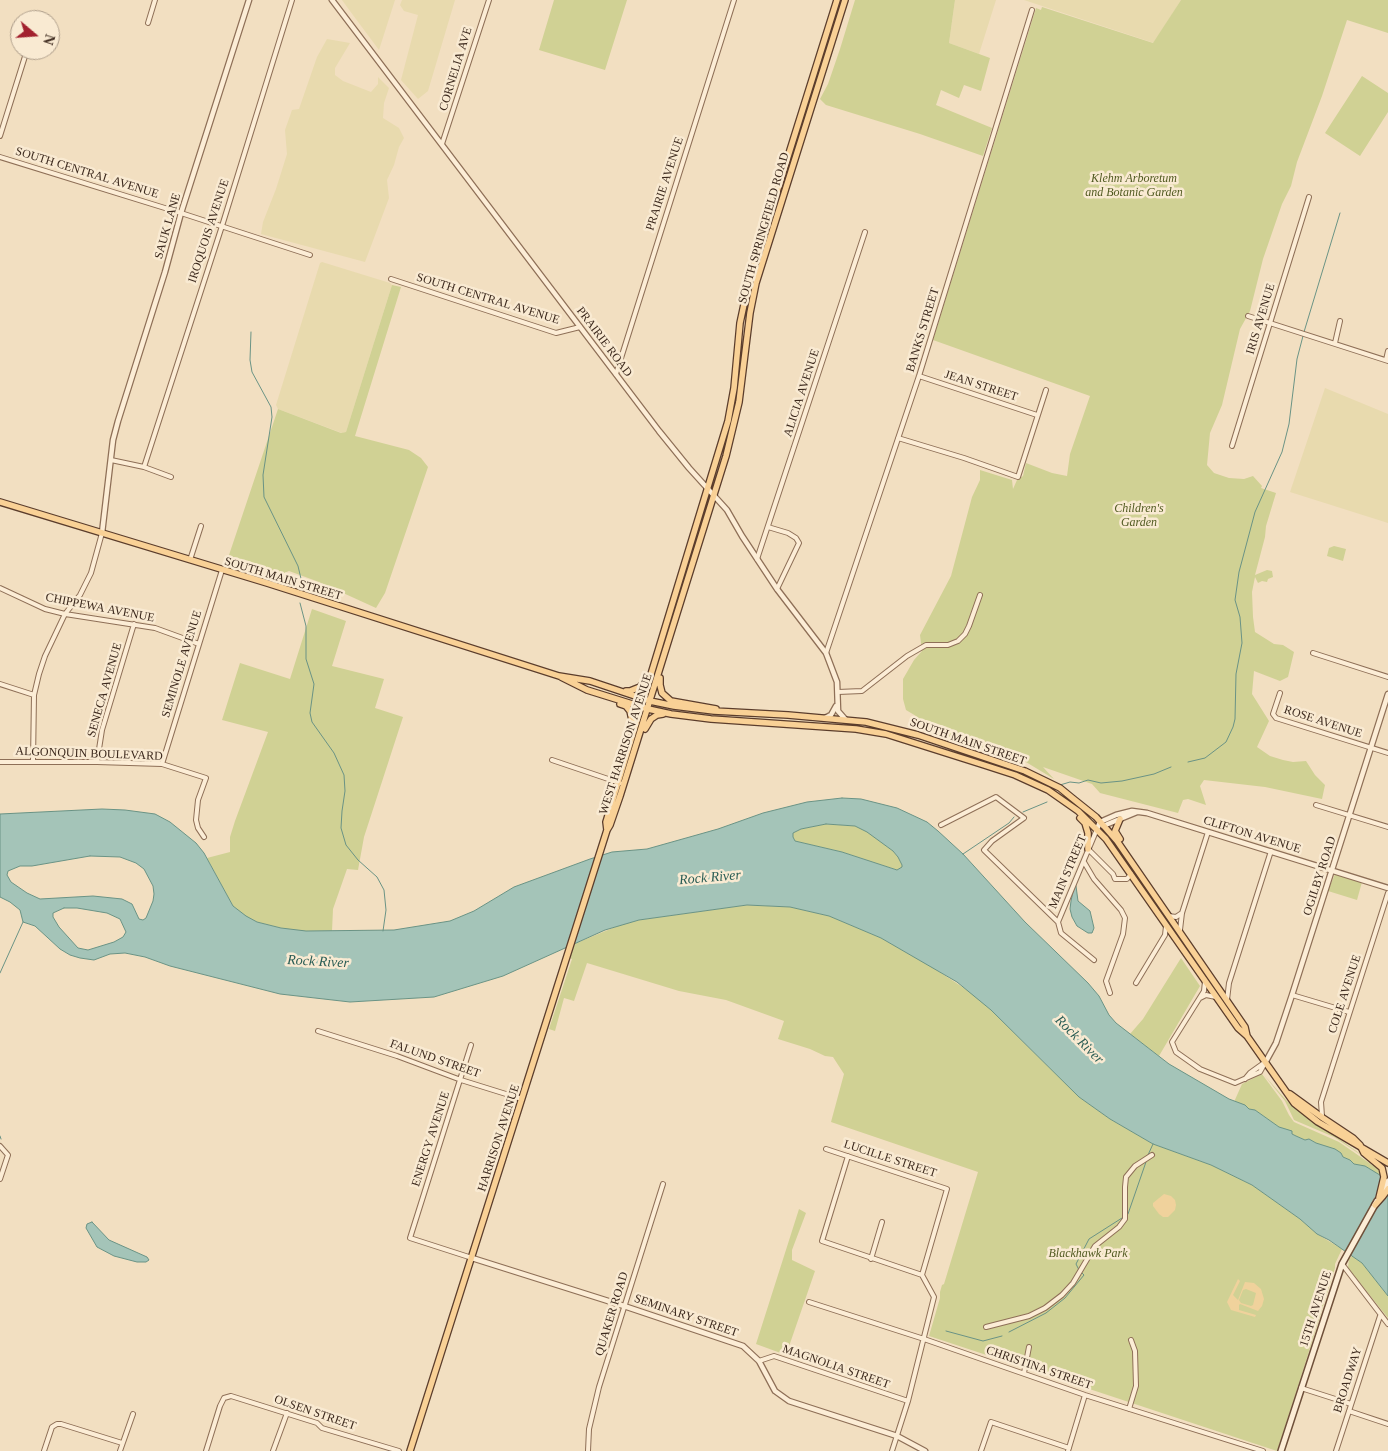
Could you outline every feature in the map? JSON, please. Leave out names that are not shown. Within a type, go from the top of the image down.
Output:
[{"type":"main road","name":"SOUTH SPRINGFIELD ROAD","points":[[708,489],[730,410],[740,323],[749,281],[837,0]]},
{"type":"main road","name":"SOUTH SPRINGFIELD ROAD","points":[[714,495],[736,416],[756,283],[845,0]]},
{"type":"main road","name":"WEST HARRISON AVENUE","points":[[623,782],[631,738],[708,489]]},
{"type":"main road","name":"WEST HARRISON AVENUE","points":[[607,830],[648,709],[714,495]]},
{"type":"main road","name":"SOUTH MAIN STREET","points":[[0,502],[559,676],[581,679],[650,701],[694,709],[824,718],[875,724],[918,734],[1025,771],[1060,788],[1102,824],[1170,916],[1245,1028],[1247,1036]]},
{"type":"main road","points":[[616,690],[635,690],[646,681],[670,613]]},
{"type":"main road","points":[[663,661],[660,685],[662,693],[667,698],[674,702],[710,707],[728,712]]},
{"type":"main road","name":"SOUTH MAIN STREET","points":[[559,676],[572,684],[648,709],[671,714],[878,732],[913,741],[1025,780],[1048,790],[1097,829],[1131,874],[1238,1028],[1247,1036],[1294,1103],[1308,1115],[1343,1138],[1360,1145],[1388,1162]]},
{"type":"main road","points":[[572,684],[582,691],[629,709],[633,723],[631,738]]},
{"type":"main road","points":[[623,782],[632,768],[648,722],[657,715],[671,714]]},
{"type":"main road","points":[[1025,780],[1083,820],[1088,833],[1088,849]]},
{"type":"main road","points":[[1120,819],[1115,831],[1130,854],[1131,861]]},
{"type":"main road","name":"HARRISON AVENUE","points":[[410,1451],[607,830]]},
{"type":"main road","name":"SOUTH MAIN STREET","points":[[1286,1090],[1360,1145]]},
{"type":"main road","points":[[1360,1145],[1364,1153],[1379,1165],[1384,1174],[1379,1198]]},
{"type":"main road","name":"15TH AVENUE","points":[[1280,1451],[1342,1264],[1388,1181]]},
{"type":"main road","points":[[1375,1204],[1388,1189]]},
{"type":"street","points":[[148,24],[155,0]]},
{"type":"street","name":"SAUK LANE","points":[[111,460],[118,421],[165,272],[181,213],[249,0]]},
{"type":"street","name":"IROQUOIS AVENUE","points":[[144,467],[222,226],[292,0]]},
{"type":"street","name":"PRAIRIE ROAD","points":[[332,0],[616,374],[689,468],[727,510],[777,589],[826,653],[834,672],[838,692],[837,705]]},
{"type":"street","name":"CORNELIA AVE","points":[[442,144],[489,0]]},
{"type":"street","name":"PRAIRIE AVENUE","points":[[616,374],[734,0]]},
{"type":"street","name":"BANKS STREET","points":[[826,653],[919,376],[1032,10]]},
{"type":"street","points":[[0,136],[24,60]]},
{"type":"street","name":"SOUTH CENTRAL AVENUE","points":[[0,157],[310,255]]},
{"type":"street","name":"IRIS AVENUE","points":[[1232,446],[1309,197]]},
{"type":"street","name":"ALICIA AVENUE","points":[[757,559],[865,232]]},
{"type":"street","name":"SOUTH CENTRAL AVENUE","points":[[391,279],[556,332],[580,327]]},
{"type":"street","points":[[1248,316],[1387,360],[1388,351]]},
{"type":"street","points":[[1335,343],[1340,322]]},
{"type":"street","name":"JEAN STREET","points":[[919,376],[1037,415]]},
{"type":"street","points":[[898,438],[1018,477],[1046,390]]},
{"type":"street","points":[[33,761],[34,695],[45,656],[65,614],[80,595],[91,573],[102,533],[111,460],[144,467],[171,477]]},
{"type":"street","points":[[190,560],[201,526]]},
{"type":"street","points":[[768,528],[788,533],[799,542],[777,589]]},
{"type":"street","name":"SEMINOLE AVENUE","points":[[162,764],[222,570]]},
{"type":"street","name":"CHIPPEWA AVENUE","points":[[0,588],[45,609],[65,614],[155,628],[199,644]]},
{"type":"street","points":[[838,692],[862,691],[907,656],[926,646],[948,645],[958,641],[965,634],[969,626],[980,595]]},
{"type":"street","name":"SENECA AVENUE","points":[[97,762],[102,730],[134,624]]},
{"type":"street","points":[[1314,653],[1388,677]]},
{"type":"street","points":[[0,684],[34,695]]},
{"type":"street","name":"ROSE AVENUE","points":[[1280,693],[1273,714],[1276,718],[1388,753]]},
{"type":"street","name":"OGILBY ROAD","points":[[1265,1063],[1276,1043],[1292,995],[1388,694]]},
{"type":"street","points":[[824,718],[831,715],[837,705]]},
{"type":"street","points":[[837,705],[840,715],[846,720]]},
{"type":"street","points":[[552,760],[623,782]]},
{"type":"street","name":"ALGONQUIN BOULEVARD","points":[[0,762],[162,764],[206,778],[198,800],[196,820],[204,838]]},
{"type":"street","points":[[942,825],[996,797],[1024,818],[992,841],[984,850],[1058,922],[1061,933],[1094,960]]},
{"type":"street","points":[[1316,805],[1388,827]]},
{"type":"street","name":"CLIFTON AVENUE","points":[[1102,824],[1138,812]]},
{"type":"street","name":"CLIFTON AVENUE","points":[[1097,829],[1102,824],[1123,813],[1138,812],[1155,815],[1388,888]]},
{"type":"street","name":"MAIN STREET","points":[[1058,922],[1097,829]]},
{"type":"street","points":[[1180,932],[1182,914],[1208,832]]},
{"type":"street","points":[[1088,849],[1095,854],[1115,878],[1127,878],[1131,874]]},
{"type":"street","points":[[1228,1002],[1229,983],[1271,851]]},
{"type":"street","points":[[1084,862],[1094,879],[1121,910],[1125,918],[1123,934],[1106,981],[1110,993]]},
{"type":"street","name":"COLE AVENUE","points":[[1323,1118],[1321,1102],[1388,893]]},
{"type":"street","points":[[1170,916],[1176,917],[1182,914]]},
{"type":"street","points":[[1136,983],[1166,932],[1166,925]]},
{"type":"street","points":[[1162,939],[1176,939]]},
{"type":"street","points":[[1205,981],[1205,989],[1172,1042],[1176,1052],[1200,1068],[1235,1083],[1260,1072],[1265,1063]]},
{"type":"street","points":[[1217,986],[1226,986],[1229,983]]},
{"type":"street","points":[[1200,998],[1206,995],[1216,997]]},
{"type":"street","points":[[1292,995],[1349,1012]]},
{"type":"street","name":"FALUND STREET","points":[[318,1031],[522,1099]]},
{"type":"street","name":"ENERGY AVENUE","points":[[471,1045],[410,1238],[472,1258]]},
{"type":"street","points":[[1309,1108],[1316,1109],[1321,1102]]},
{"type":"street","points":[[0,1146],[8,1155],[0,1179]]},
{"type":"street","name":"LUCILLE STREET","points":[[826,1149],[947,1188],[922,1275]]},
{"type":"street","points":[[986,1327],[1029,1316],[1046,1308],[1062,1295],[1073,1283],[1095,1246],[1119,1227],[1125,1218],[1124,1187],[1126,1177],[1135,1166],[1152,1155]]},
{"type":"street","points":[[848,1156],[822,1241],[922,1275],[934,1297],[908,1401],[892,1451]]},
{"type":"street","name":"QUAKER ROAD","points":[[588,1451],[589,1429],[599,1387],[663,1184]]},
{"type":"street","points":[[871,1259],[882,1222]]},
{"type":"street","name":"SEMINARY STREET","points":[[472,1258],[743,1346],[759,1361],[775,1390],[789,1401],[897,1436],[926,1451]]},
{"type":"street","points":[[1342,1264],[1388,1324]]},
{"type":"street","name":"CHRISTINA STREET","points":[[809,1302],[924,1339],[1086,1395],[1263,1451]]},
{"type":"street","name":"BROADWAY","points":[[1336,1451],[1380,1316]]},
{"type":"street","points":[[1129,1409],[1136,1386],[1135,1351],[1131,1340]]},
{"type":"street","points":[[1024,1373],[1029,1347]]},
{"type":"street","name":"MAGNOLIA STREET","points":[[759,1361],[774,1356],[908,1401]]},
{"type":"street","points":[[1301,1388],[1351,1404]]},
{"type":"street","points":[[981,1451],[991,1422],[1069,1450],[1086,1395]]},
{"type":"street","name":"OLSEN STREET","points":[[206,1451],[220,1406],[224,1398],[231,1396],[317,1423],[322,1428],[399,1451]]},
{"type":"street","points":[[1349,1412],[1388,1424]]},
{"type":"street","points":[[273,1451],[287,1413]]},
{"type":"street","points":[[120,1451],[133,1414]]},
{"type":"street","points":[[44,1451],[54,1425],[61,1424],[122,1443]]},
{"type":"shaded area","points":[[342,0],[395,0],[379,50],[350,11]]},
{"type":"shaded area","points":[[402,0],[455,0],[428,91],[418,99],[401,80],[418,15],[404,11],[400,5]]},
{"type":"shaded area","points":[[955,0],[996,0],[979,54],[949,43]]},
{"type":"shaded area","points":[[1024,0],[1181,0],[1154,43]]},
{"type":"shaded area","points":[[327,39],[350,43],[335,68],[335,75],[343,81],[371,92],[378,84],[378,77],[389,88],[384,103],[383,118],[399,128],[404,138],[387,180],[389,198],[365,262],[261,234],[263,222],[287,154],[285,130],[292,110],[299,109],[317,57]]},
{"type":"shaded area","points":[[322,262],[392,285],[346,432],[342,433],[278,409],[276,405],[320,263]]},
{"type":"shaded area","points":[[1325,388],[1388,414],[1388,523],[1290,492]]},
{"type":"green space","points":[[554,0],[627,0],[605,70],[539,50]]},
{"type":"green space","points":[[855,0],[955,0],[949,43],[990,58],[981,91],[964,85],[959,98],[941,90],[936,105],[992,128],[983,156],[826,105],[820,99],[828,84]]},
{"type":"green space","name":"Klehm Arboretum and Botanic Garden","points":[[1181,0],[1388,0],[1388,33],[1347,20],[1322,96],[1297,162],[1291,186],[1282,204],[1263,259],[1250,311],[1240,329],[1222,405],[1210,433],[1207,465],[1214,473],[1229,478],[1244,479],[1253,476],[1262,486],[1261,488],[1276,493],[1266,526],[1255,575],[1267,570],[1272,571],[1273,577],[1268,579],[1267,582],[1262,581],[1258,583],[1255,577],[1252,592],[1253,617],[1255,632],[1274,644],[1283,645],[1294,652],[1288,677],[1280,681],[1254,671],[1252,694],[1269,721],[1257,747],[1270,756],[1283,760],[1293,762],[1306,761],[1315,775],[1325,785],[1322,799],[1265,787],[1204,780],[1200,786],[1206,805],[1188,799],[1183,800],[1178,813],[1100,793],[1092,784],[1043,767],[1054,779],[1021,759],[999,754],[964,741],[949,741],[932,734],[916,716],[906,710],[903,699],[903,679],[914,660],[922,651],[920,635],[951,576],[972,497],[980,480],[980,470],[1012,480],[1013,489],[1017,480],[1023,476],[1026,463],[1052,473],[1067,476],[1070,454],[1090,396],[933,340],[1036,8],[1041,10],[1042,7],[1153,43]]},
{"type":"green space","points":[[1362,76],[1388,93],[1388,112],[1360,156],[1325,133]]},
{"type":"green space","points":[[392,285],[401,287],[355,436],[409,450],[421,458],[428,467],[385,593],[376,608],[319,582],[289,571],[275,577],[263,569],[228,558],[278,409],[341,433],[346,432]]},
{"type":"green space","points":[[1334,546],[1346,549],[1343,561],[1327,556],[1329,548]]},
{"type":"green space","points":[[312,609],[346,621],[332,666],[384,679],[375,708],[403,717],[364,837],[358,870],[347,869],[333,909],[332,931],[294,931],[257,922],[246,917],[233,906],[207,858],[230,852],[230,837],[235,821],[268,732],[222,720],[240,663],[290,679]]},
{"type":"green space","points":[[826,824],[855,826],[868,832],[893,851],[898,857],[902,868],[897,870],[842,852],[795,841],[793,837],[793,833],[801,829]]},
{"type":"green space","points":[[1335,874],[1362,882],[1357,900],[1328,891]]},
{"type":"green space","name":"Blackhawk Park","points":[[747,905],[790,907],[829,916],[881,938],[932,967],[973,994],[1079,1097],[1110,1119],[1153,1144],[1211,1165],[1252,1185],[1300,1219],[1317,1234],[1342,1249],[1335,1264],[1277,1451],[929,1336],[942,1285],[944,1284],[978,1172],[831,1122],[844,1074],[833,1057],[825,1056],[778,1039],[784,1021],[726,1000],[679,991],[587,963],[574,1001],[564,998],[555,1031],[549,1029],[572,959],[569,958],[574,944],[620,925],[639,920]]},
{"type":"green space","points":[[1181,958],[1200,986],[1159,1056],[1130,1034],[1143,1019]]},
{"type":"green space","points":[[1262,1074],[1282,1101],[1294,1122],[1339,1142],[1378,1169],[1381,1176],[1365,1166],[1354,1164],[1343,1157],[1341,1153],[1309,1139],[1305,1140],[1296,1136],[1291,1131],[1279,1127],[1255,1110],[1234,1102],[1242,1084]]},
{"type":"green space","points":[[1264,1075],[1287,1101],[1306,1117],[1373,1163],[1334,1137],[1294,1120],[1285,1101]]},
{"type":"green space","points":[[799,1209],[806,1213],[792,1250],[792,1260],[815,1271],[786,1355],[756,1344]]},
{"type":"green space","points":[[1352,1256],[1362,1263],[1388,1296],[1388,1318],[1348,1268],[1349,1259]]},
{"type":"sand","points":[[1164,1194],[1171,1196],[1175,1200],[1176,1205],[1175,1210],[1168,1217],[1163,1217],[1153,1206],[1153,1203]]},
{"type":"sand","points":[[1238,1279],[1240,1281],[1233,1295],[1238,1300],[1245,1282],[1254,1283],[1261,1289],[1264,1299],[1258,1311],[1239,1305],[1239,1310],[1256,1315],[1255,1317],[1231,1310],[1227,1302]],"holes":[[[1246,1289],[1256,1293],[1253,1305],[1251,1306],[1241,1303],[1239,1300],[1243,1290]]]},
{"type":"water","name":"Rock River","points":[[842,798],[861,799],[897,808],[927,822],[963,854],[1025,922],[1088,983],[1099,996],[1109,1015],[1116,1023],[1169,1064],[1229,1099],[1255,1110],[1279,1127],[1292,1131],[1292,1134],[1296,1136],[1335,1149],[1354,1164],[1365,1166],[1388,1180],[1388,1296],[1362,1263],[1317,1234],[1300,1219],[1252,1185],[1211,1165],[1153,1144],[1110,1119],[1079,1097],[991,1010],[957,982],[881,938],[829,916],[790,907],[747,905],[639,920],[605,930],[503,976],[434,997],[350,1002],[280,994],[125,953],[110,954],[94,960],[70,955],[60,949],[35,926],[23,922],[20,910],[0,897],[0,814],[102,809],[155,814],[170,822],[196,843],[204,853],[233,906],[257,922],[281,928],[306,931],[394,930],[450,921],[474,911],[514,887],[612,852],[647,849],[718,829],[763,813],[807,802]],"holes":[[[826,824],[855,826],[867,832],[893,851],[902,867],[897,870],[842,852],[795,841],[793,837],[793,833],[801,829]],[[90,856],[120,857],[136,863],[144,869],[153,886],[153,901],[146,918],[143,920],[139,919],[132,904],[122,899],[93,896],[40,899],[11,882],[7,875],[8,871],[20,866],[32,866]],[[64,908],[77,908],[107,913],[120,919],[126,932],[123,937],[114,942],[88,950],[78,948],[59,927],[53,917],[53,913]]]},
{"type":"water","points":[[1076,886],[1078,901],[1090,911],[1094,928],[1092,933],[1088,933],[1077,926],[1072,917],[1071,901],[1074,887]]},
{"type":"water","points":[[92,1222],[109,1240],[147,1257],[149,1260],[137,1262],[114,1256],[97,1247],[86,1228],[87,1224]]},
{"type":"waterway","points":[[1304,332],[1340,213]]},
{"type":"waterway","points":[[251,332],[250,360],[252,372],[271,407],[272,417],[263,475],[264,497],[298,566],[303,587]]},
{"type":"waterway","points":[[1188,762],[1205,758],[1226,742],[1233,727],[1235,719],[1236,674],[1242,643],[1240,617],[1235,600],[1239,572],[1255,512],[1282,452],[1289,424],[1297,359],[1303,336]]},
{"type":"waterway","points":[[300,603],[306,626],[306,659],[314,684],[310,713],[312,722],[334,753],[344,775],[345,791],[341,828],[346,845],[358,860],[377,877],[384,890],[386,910],[383,931]]},
{"type":"waterway","points":[[1060,785],[1088,780],[1101,783],[1122,781],[1154,774],[1171,767]]},
{"type":"waterway","points":[[1023,812],[1047,802]]},
{"type":"waterway","points":[[963,854],[1009,823],[1014,817]]},
{"type":"waterway","points":[[0,973],[23,922]]},
{"type":"waterway","points":[[1148,1155],[1153,1144]]},
{"type":"waterway","points":[[1128,1214],[1147,1159]]},
{"type":"waterway","points":[[1079,1270],[1076,1264],[1089,1239],[1122,1218]]},
{"type":"waterway","points":[[1009,1332],[1046,1313],[1065,1298],[1084,1275],[1082,1273]]},
{"type":"waterway","points":[[946,1331],[983,1341],[1002,1336]]},
{"type":"park label","name":"Children's Garden","points":[[1139,516]]}]
